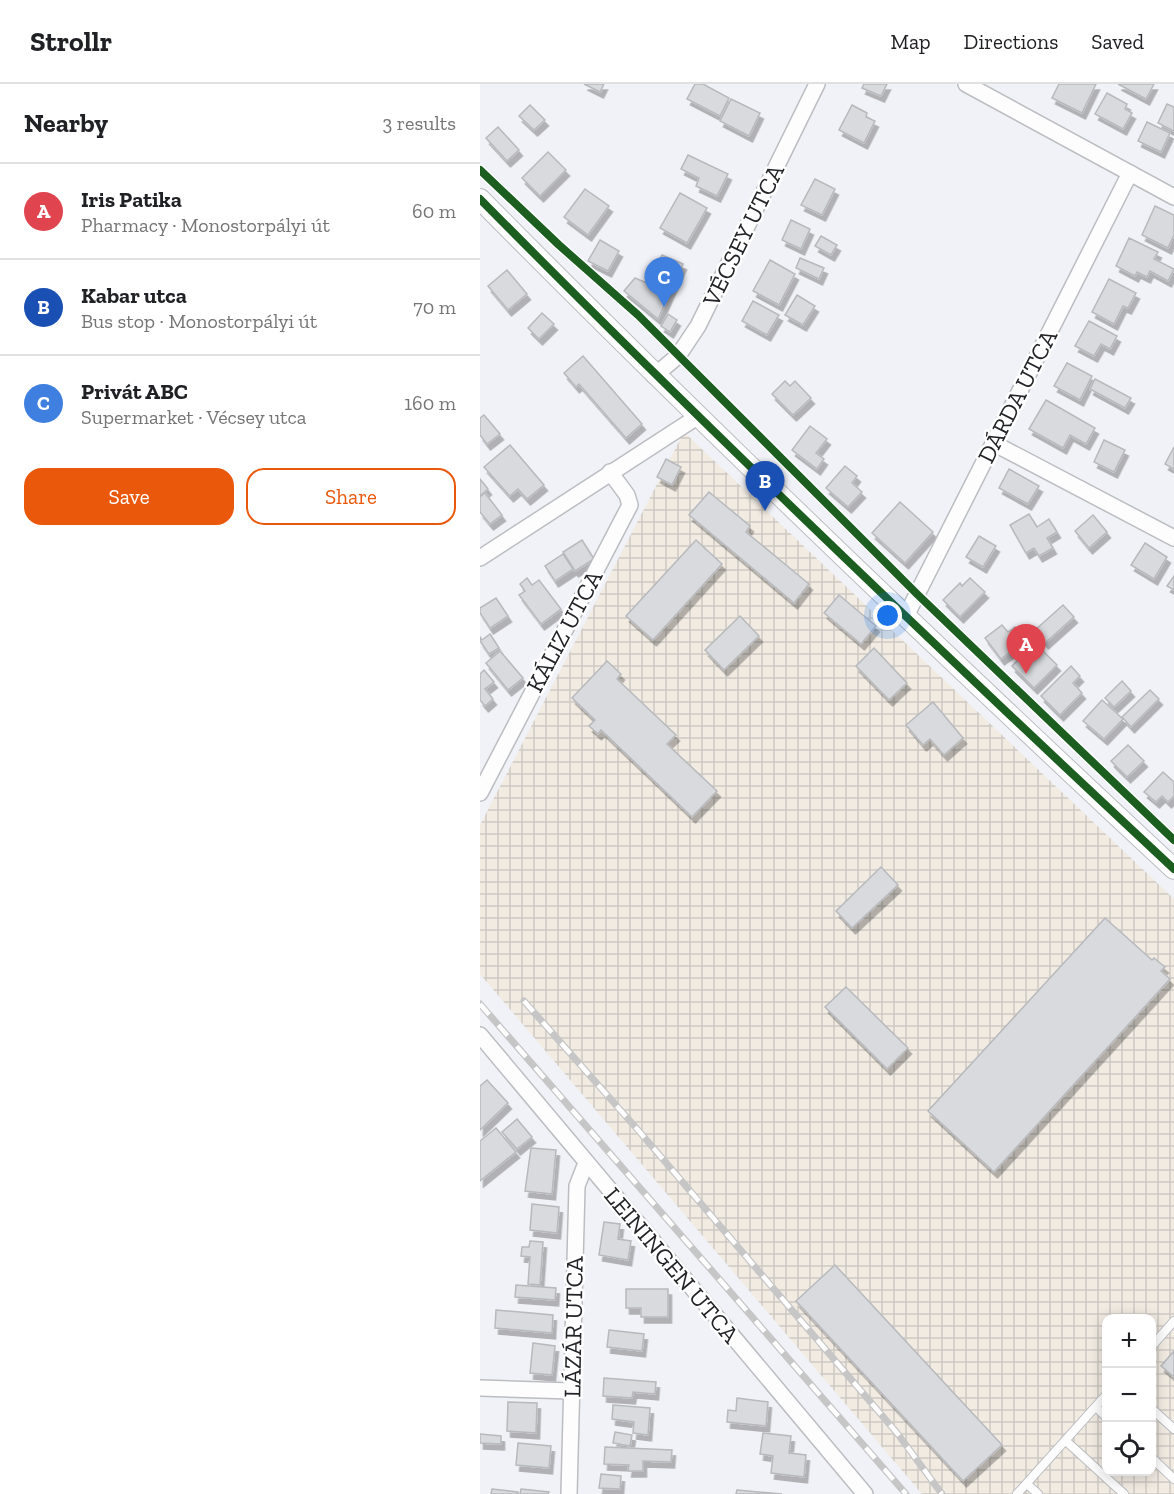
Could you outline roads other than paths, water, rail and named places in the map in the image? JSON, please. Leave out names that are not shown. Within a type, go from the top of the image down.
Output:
[{"type":"street","name":"VÉCSEY UTCA","points":[[654,376],[678,356],[698,327],[817,84]]},
{"type":"street","points":[[966,84],[1174,197]]},
{"type":"street","name":"DÁRDA UTCA","points":[[905,618],[1130,173]]},
{"type":"street","points":[[480,199],[654,376],[905,618],[1174,869]]},
{"type":"street","points":[[480,558],[697,417]]},
{"type":"street","points":[[993,443],[1174,538]]},
{"type":"street","name":"KÁLIZ UTCA","points":[[480,793],[630,505],[627,495],[610,472]]},
{"type":"street","name":"LEININGEN UTCA","points":[[480,1035],[865,1494]]},
{"type":"street","name":"LÁZÁR UTCA","points":[[569,1494],[577,1186],[586,1163]]},
{"type":"street","points":[[480,1388],[571,1391]]},
{"type":"lane","points":[[1156,1341],[1174,1321]]},
{"type":"lane","points":[[1017,1494],[1102,1400]]},
{"type":"lane","points":[[1096,1407],[1102,1412]]},
{"type":"lane","points":[[1156,1413],[1174,1429]]},
{"type":"lane","points":[[1066,1440],[1124,1494]]},
{"type":"lane","points":[[1156,1462],[1174,1479]]},
{"type":"lane","points":[[1027,1484],[1038,1494]]},
{"type":"railway","points":[[524,1001],[638,1130],[897,1433],[942,1494]]},
{"type":"railway","points":[[480,1004],[906,1494]]},
{"type":"place","name":"Privát ABC","points":[[664,307]]},
{"type":"place","name":"Kabar utca","points":[[765,511]]},
{"type":"place","name":"Iris Patika","points":[[1026,674]]}]
